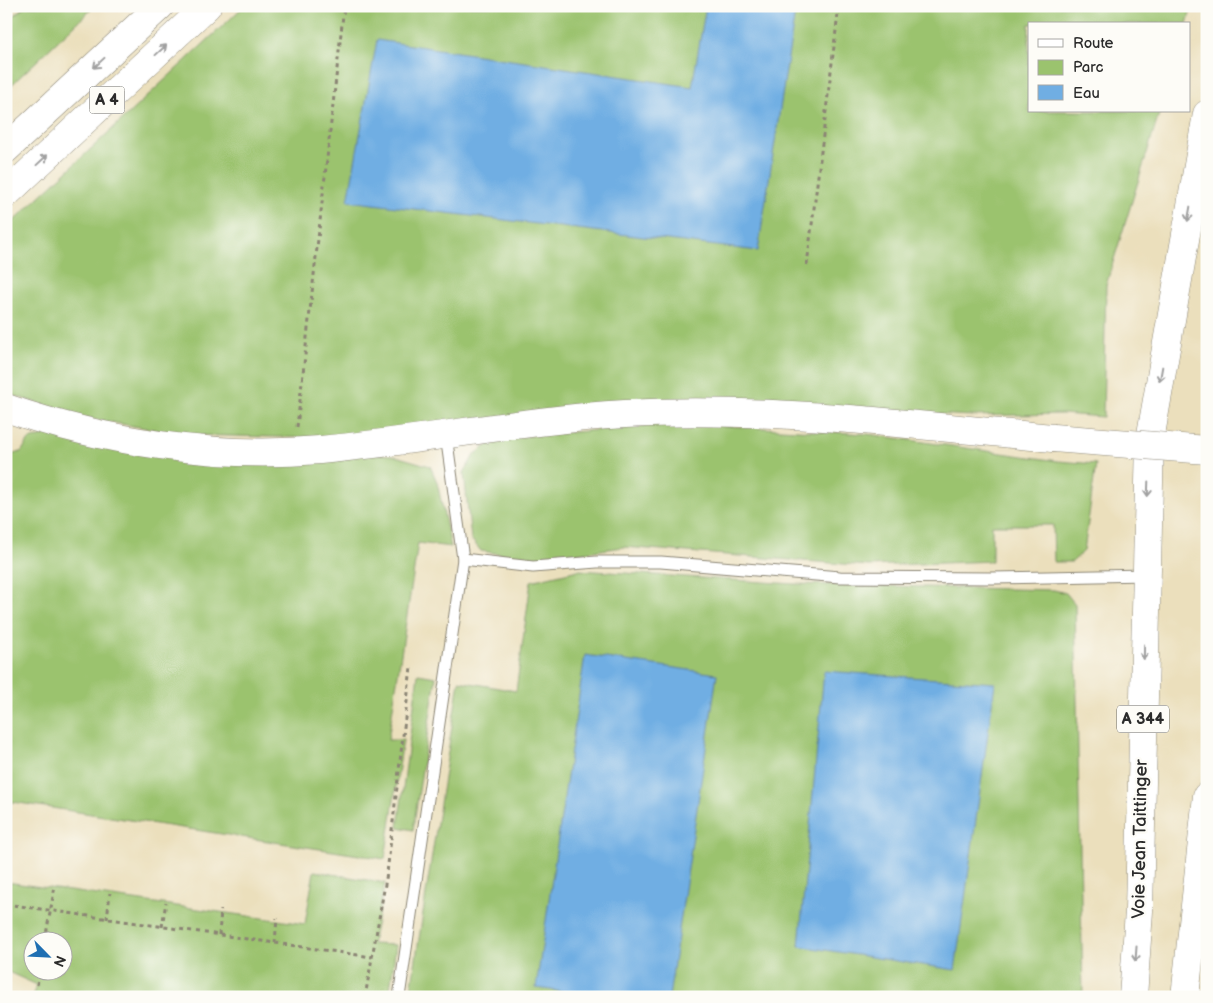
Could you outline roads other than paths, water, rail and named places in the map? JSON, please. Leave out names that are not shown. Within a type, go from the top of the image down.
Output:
[{"type":"main road","name":"A 4","points":[[6,149],[160,6]]},
{"type":"main road","name":"A 4","points":[[6,194],[207,6]]},
{"type":"main road","name":"Voie Jean Taittinger","points":[[1133,997],[1139,911],[1150,440],[1207,114]]},
{"type":"main road","points":[[6,408],[95,434],[199,449],[319,450],[624,414],[711,411],[810,416],[1207,450]]},
{"type":"main road","points":[[1185,997],[1207,796]]},
{"type":"lane","points":[[399,997],[463,558],[446,435]]},
{"type":"lane","points":[[463,558],[533,567],[597,562],[661,562],[840,577],[992,578],[1146,575]]},
{"type":"water","points":[[706,6],[796,6],[758,251],[348,201],[377,40],[692,87]]},
{"type":"water","points":[[585,655],[717,674],[669,997],[600,997],[536,988]]},
{"type":"water","points":[[824,671],[995,683],[955,970],[799,946]]}]
